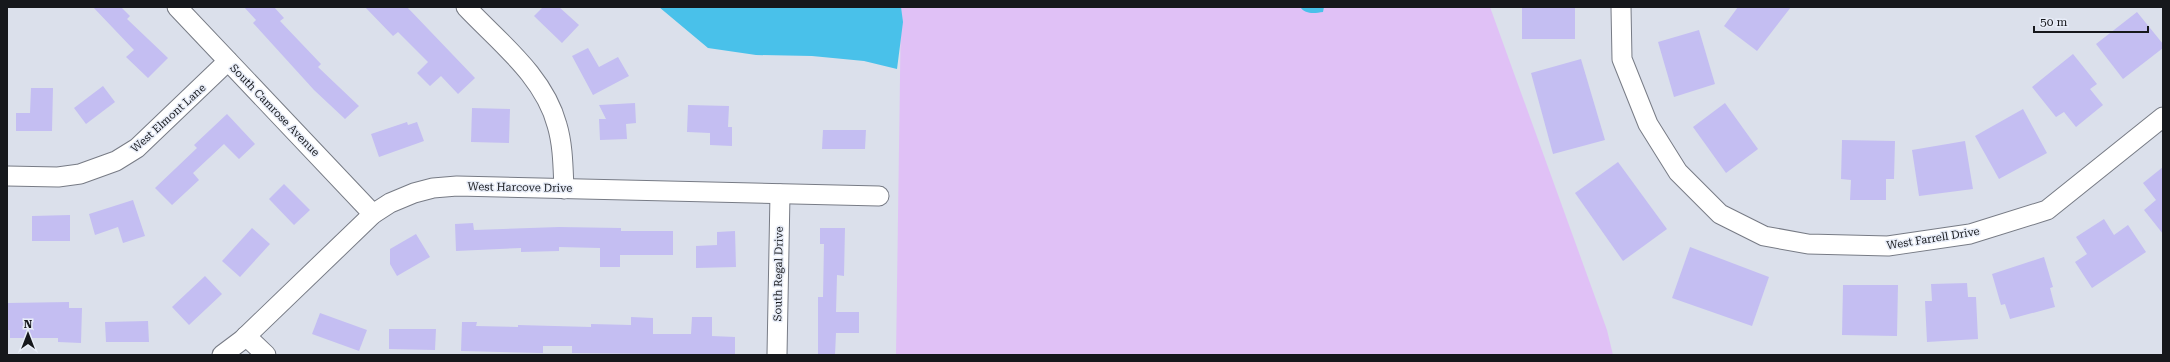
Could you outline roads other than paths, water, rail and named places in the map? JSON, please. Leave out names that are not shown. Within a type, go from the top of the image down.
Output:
[{"type":"street","name":"South Camrose Avenue","points":[[177,7],[373,214]]},
{"type":"street","points":[[466,7],[532,76],[546,96],[560,135],[564,189]]},
{"type":"street","name":"West Farrell Drive","points":[[1621,7],[1622,58],[1652,130],[1678,172],[1720,214],[1764,236],[1808,244],[1888,246],[1970,234],[2046,210],[2163,116]]},
{"type":"street","name":"West Elmont Lane","points":[[7,176],[58,177],[80,174],[116,161],[137,148],[228,61]]},
{"type":"street","name":"West Harcove Drive","points":[[222,355],[246,336],[373,214],[390,203],[414,193],[433,188],[457,186],[879,196]]},
{"type":"street","name":"South Regal Drive","points":[[777,355],[780,194]]},
{"type":"street","points":[[246,336],[266,355]]},
{"type":"water","points":[[659,7],[901,7],[903,22],[897,69],[864,61],[812,56],[756,55],[708,48]]},
{"type":"water","points":[[1300,7],[1324,7],[1323,12],[1314,13],[1302,10]]}]
